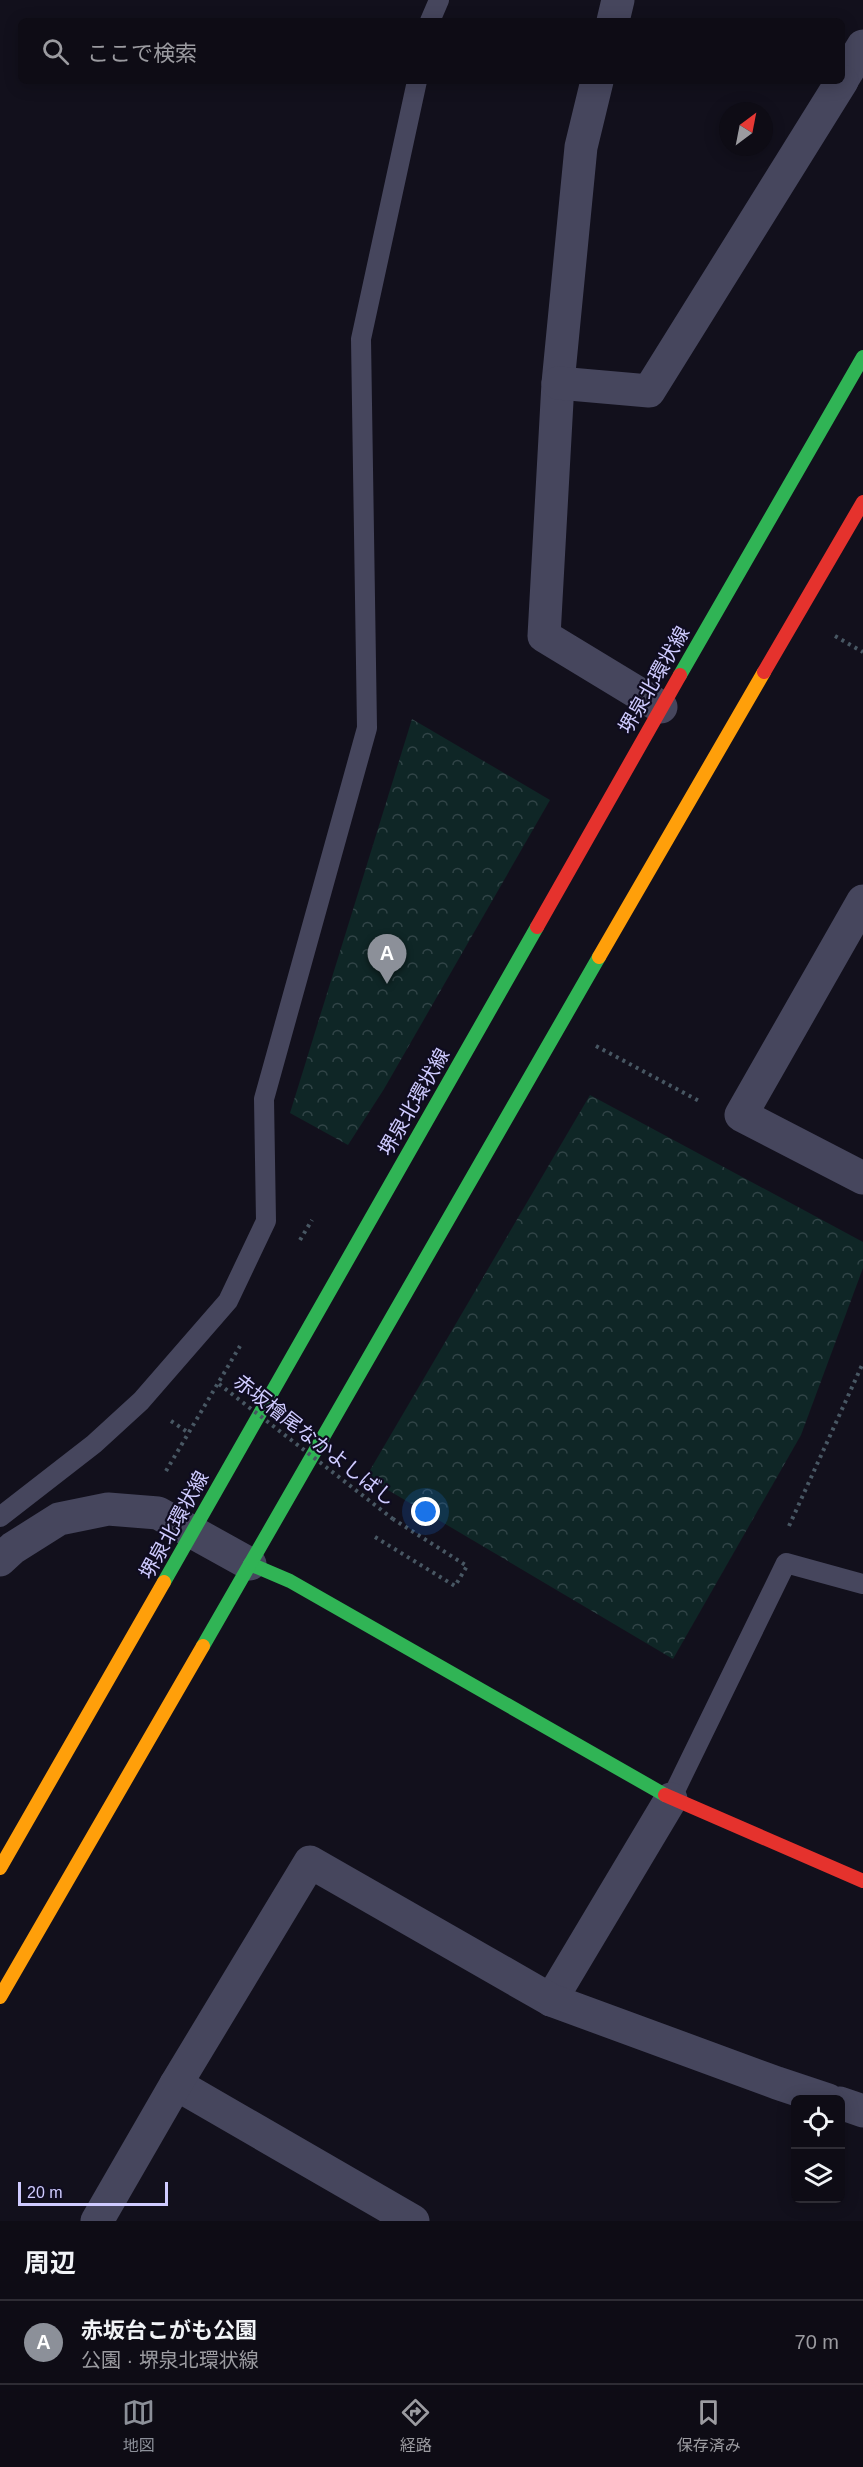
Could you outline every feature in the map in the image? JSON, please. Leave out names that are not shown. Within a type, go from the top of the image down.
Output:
[{"type":"main road","name":"堺泉北環状線","points":[[0,1868],[661,707],[863,357]]},
{"type":"main road","points":[[0,1997],[220,1621],[250,1564],[715,754],[863,502]]},
{"type":"main road","points":[[250,1564],[290,1581],[670,1799],[863,1881]]},
{"type":"street","points":[[614,18],[617,0]]},
{"type":"street","points":[[845,76],[863,46]]},
{"type":"street","points":[[596,84],[581,147],[558,383],[544,636],[661,707]]},
{"type":"street","points":[[558,383],[649,391],[840,84]]},
{"type":"street","points":[[863,901],[741,1115],[863,1178]]},
{"type":"street","points":[[0,1560],[13,1548],[59,1519],[108,1509],[158,1513],[250,1564]]},
{"type":"street","points":[[551,2000],[670,1799]]},
{"type":"street","points":[[97,2221],[176,2084],[310,1862],[551,2000],[813,2095]]},
{"type":"street","points":[[176,2084],[413,2221]]},
{"type":"street","points":[[845,2105],[863,2111]]},
{"type":"lane","points":[[431,18],[439,0]]},
{"type":"lane","points":[[0,1517],[94,1444],[141,1401],[228,1301],[266,1221],[264,1100],[367,728],[361,339],[416,84]]},
{"type":"lane","points":[[670,1799],[786,1563],[863,1584]]},
{"type":"path","points":[[826,631],[863,652]]},
{"type":"path","points":[[591,1043],[712,1108],[741,1115]]},
{"type":"path","points":[[786,1563],[789,1522],[863,1363]]},
{"type":"path","name":"赤坂檜尾なかよしばし","points":[[163,1476],[219,1384],[393,1519],[466,1566],[455,1586],[375,1537]]},
{"type":"green space","points":[[412,719],[550,800],[384,1089],[348,1145],[290,1113]]},
{"type":"green space","points":[[590,1095],[863,1242],[863,1268],[801,1435],[673,1659],[366,1477]]},
{"type":"traffic: fast","points":[[680,675],[863,357]]},
{"type":"traffic: fast","points":[[164,1582],[537,927]]},
{"type":"traffic: fast","points":[[203,1646],[599,957]]},
{"type":"traffic: fast","points":[[250,1564],[290,1581],[665,1795]]},
{"type":"traffic: slow","points":[[599,957],[764,672]]},
{"type":"traffic: slow","points":[[0,1868],[164,1582]]},
{"type":"traffic: slow","points":[[0,1997],[203,1646]]},
{"type":"traffic: jam","points":[[764,672],[863,502]]},
{"type":"traffic: jam","points":[[537,927],[680,675]]},
{"type":"traffic: jam","points":[[665,1795],[863,1881]]},
{"type":"place","name":"赤坂台こがも公園","points":[[387,984]]}]
